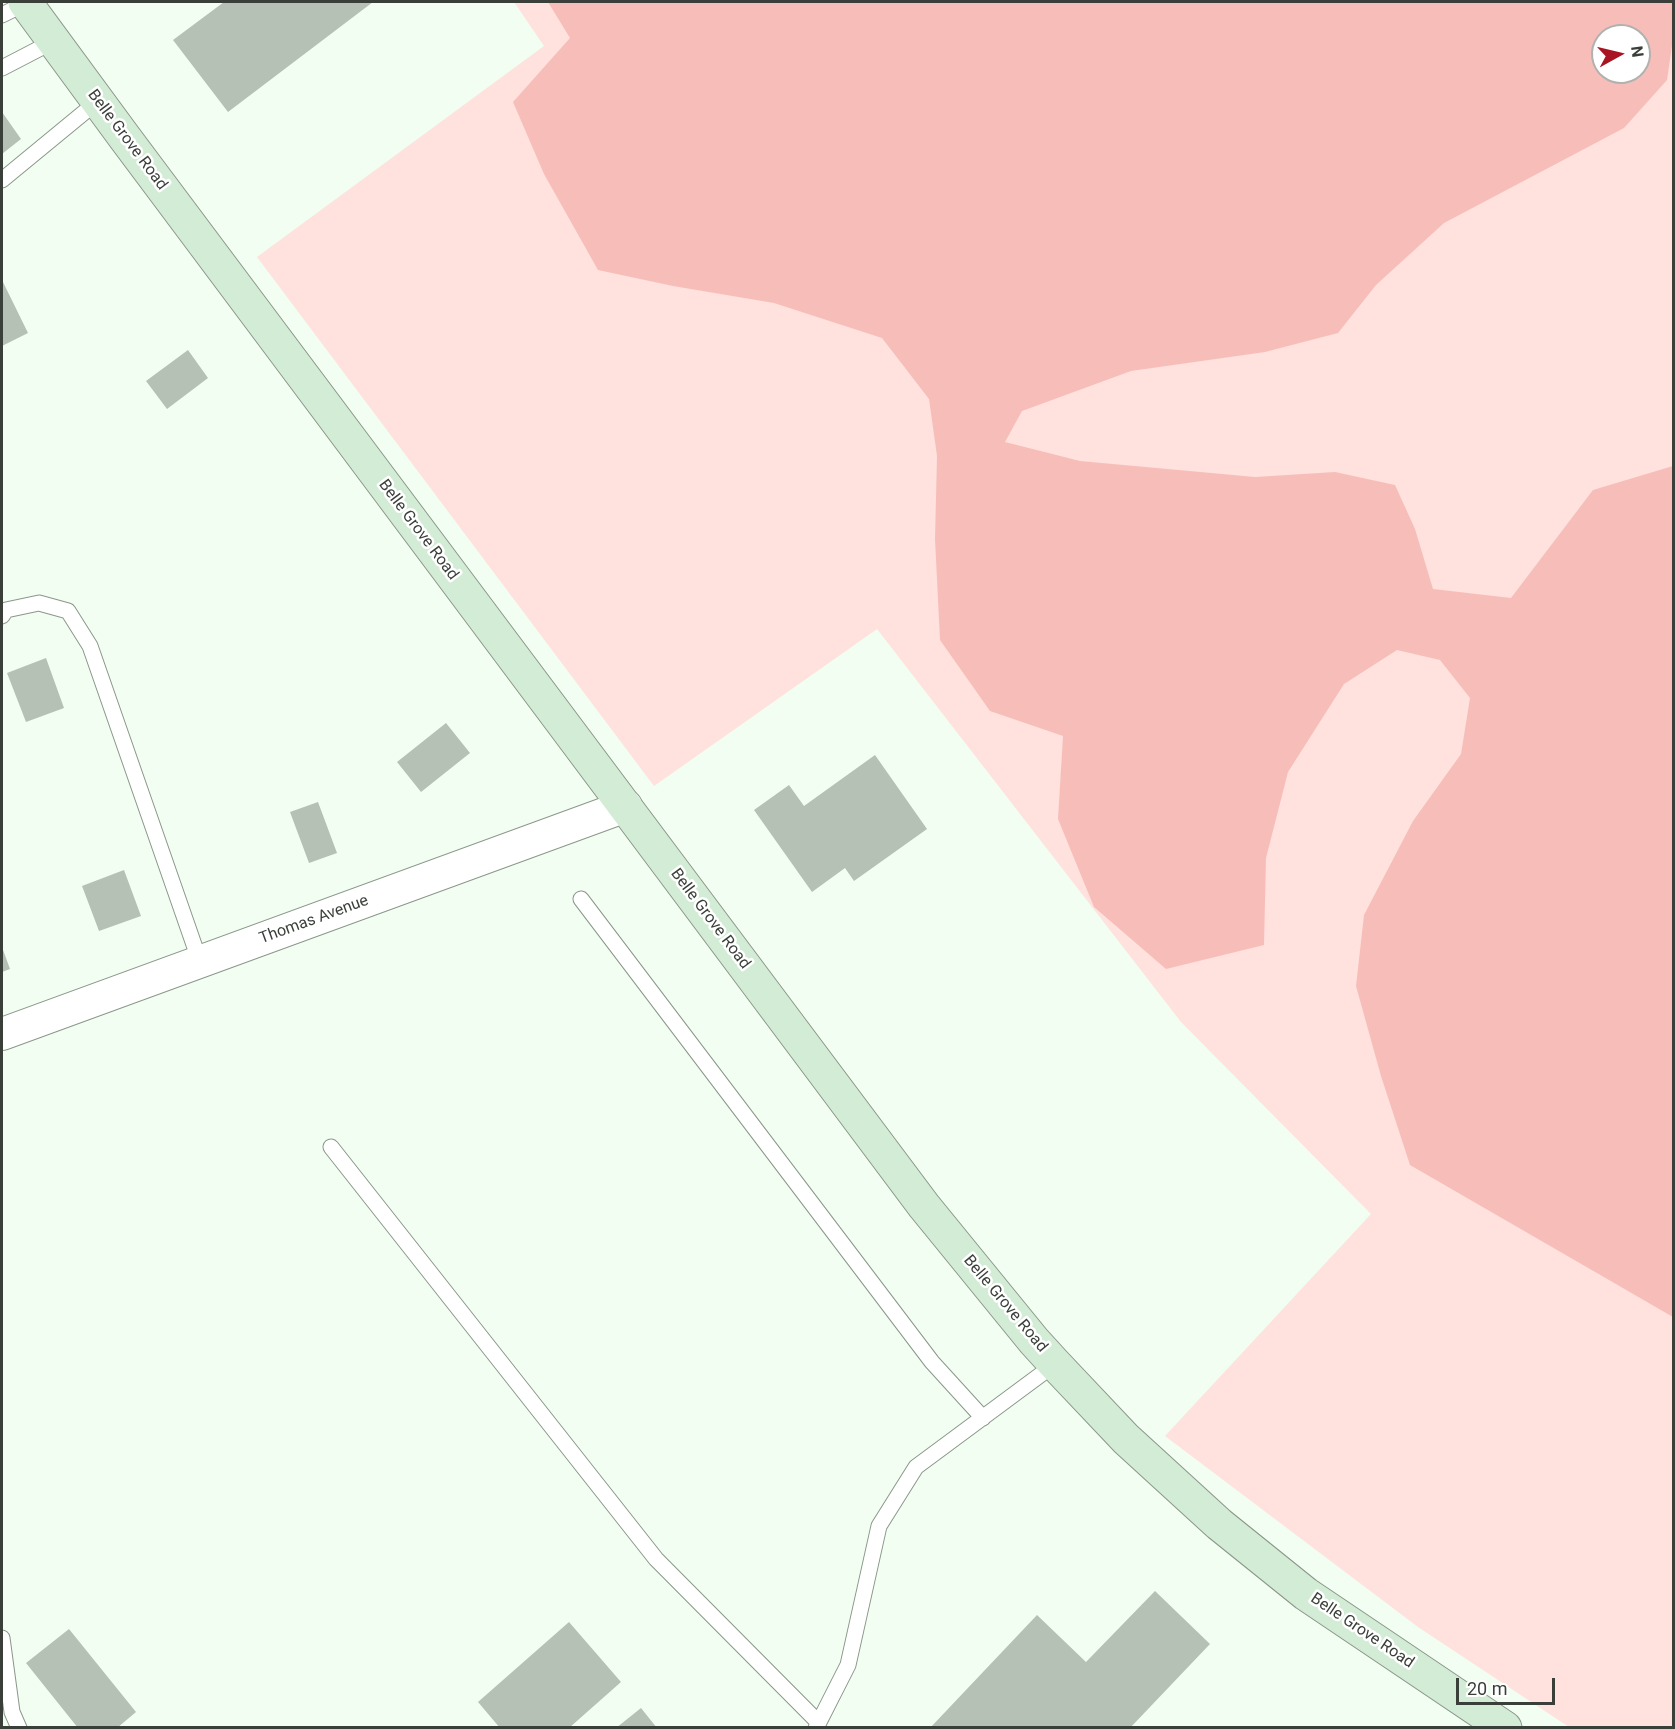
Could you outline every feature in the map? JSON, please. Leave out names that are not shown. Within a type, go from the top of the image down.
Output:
[{"type":"main road","name":"Belle Grove Road","points":[[18,6],[54,41],[924,1206],[1034,1341],[1125,1439],[1219,1524],[1306,1594],[1505,1728]]},
{"type":"street","name":"Thomas Avenue","points":[[2,1034],[626,806]]},
{"type":"lane","points":[[2,68],[54,41]]},
{"type":"lane","points":[[2,180],[98,101]]},
{"type":"lane","points":[[2,616],[6,610],[39,603],[68,611],[90,646],[200,962]]},
{"type":"lane","points":[[581,899],[932,1362],[983,1418]]},
{"type":"lane","points":[[331,1147],[656,1559],[817,1725],[848,1665],[879,1526],[916,1467],[1055,1364]]},
{"type":"lane","points":[[2,1638],[7,1713],[19,1728]]},
{"type":"shaded area","points":[[514,2],[1673,2],[1673,1727],[1569,1727],[1418,1627],[1165,1436],[1371,1214],[1181,1022],[877,629],[654,786],[257,257],[544,46]]},
{"type":"shaded area","points":[[548,2],[1673,2],[1673,39],[1667,80],[1624,128],[1444,223],[1376,285],[1338,333],[1265,352],[1131,371],[1022,411],[1005,442],[1080,461],[1255,477],[1335,472],[1395,485],[1415,529],[1433,589],[1511,598],[1593,490],[1673,466],[1673,1317],[1410,1165],[1381,1076],[1356,986],[1364,915],[1413,821],[1461,754],[1470,698],[1440,660],[1397,650],[1344,684],[1288,772],[1266,858],[1264,945],[1166,969],[1094,907],[1058,819],[1063,736],[990,711],[940,640],[935,539],[937,456],[929,399],[882,338],[774,303],[673,286],[598,270],[544,174],[513,102],[570,38]]},
{"type":"building","points":[[224,2],[373,2],[228,112],[173,40]]},
{"type":"building","points":[[2,112],[21,139],[2,154]]},
{"type":"building","points":[[2,280],[28,333],[2,346]]},
{"type":"building","points":[[188,350],[208,378],[167,409],[146,381]]},
{"type":"building","points":[[46,658],[64,708],[26,722],[7,673]]},
{"type":"building","points":[[446,723],[470,753],[421,792],[397,762]]},
{"type":"building","points":[[875,755],[927,829],[854,881],[845,868],[812,892],[754,810],[789,785],[804,806]]},
{"type":"building","points":[[318,802],[337,853],[309,863],[290,812]]},
{"type":"building","points":[[124,870],[141,916],[99,931],[82,886]]},
{"type":"building","points":[[2,947],[10,969],[2,972]]},
{"type":"building","points":[[1155,1591],[1210,1644],[1130,1728],[930,1728],[1037,1615],[1086,1662]]},
{"type":"building","points":[[569,1622],[621,1682],[569,1728],[500,1728],[478,1702]]},
{"type":"building","points":[[69,1629],[136,1712],[117,1728],[78,1728],[26,1663]]},
{"type":"building","points":[[641,1708],[657,1728],[616,1728]]}]
